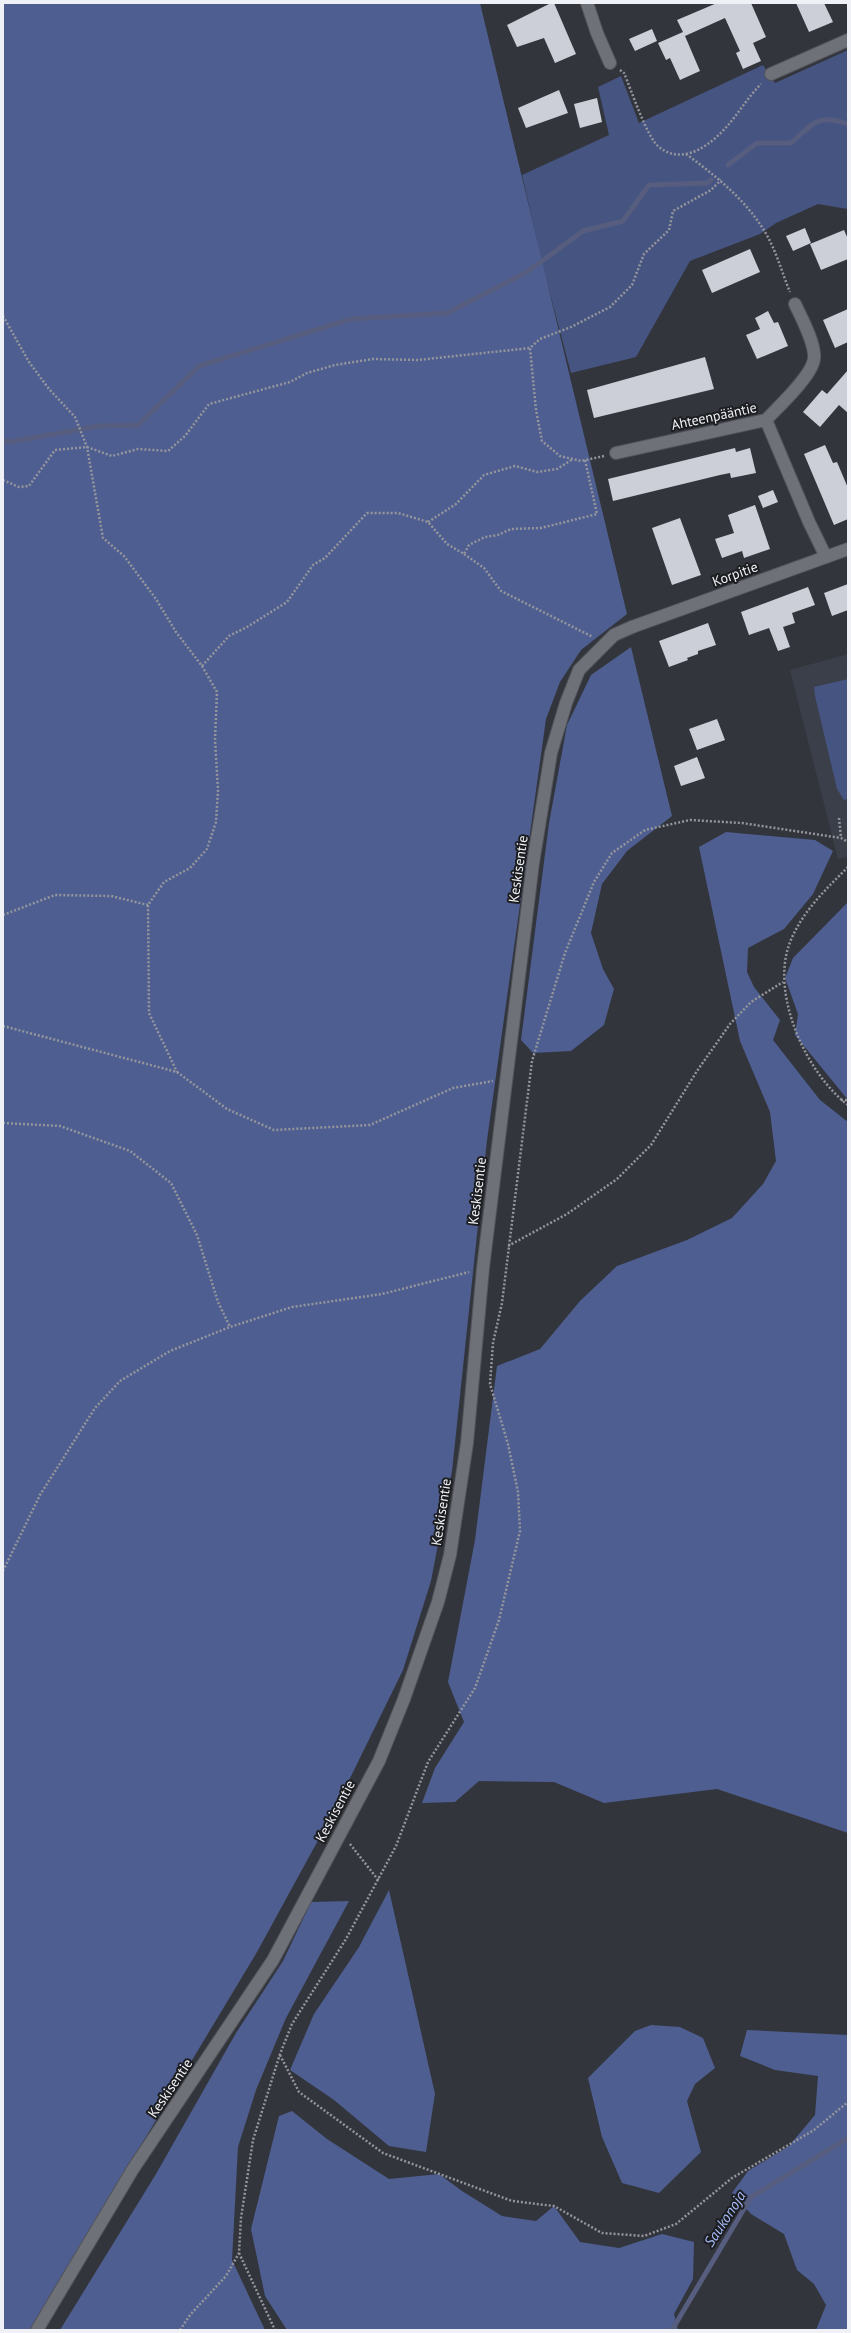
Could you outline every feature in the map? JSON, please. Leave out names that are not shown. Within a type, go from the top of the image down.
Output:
[{"type":"street","points":[[587,3],[597,33],[610,63]]},
{"type":"street","points":[[771,74],[848,40]]},
{"type":"street","points":[[766,420],[796,388],[813,366],[814,358],[806,328],[795,304]]},
{"type":"street","name":"Ahteenpääntie","points":[[616,453],[766,420],[809,522],[826,557]]},
{"type":"street","name":"Korpitie","points":[[632,627],[848,550]]},
{"type":"street","name":"Keskisentie","points":[[37,2330],[133,2169],[273,1960],[379,1761],[404,1699],[438,1602],[450,1555],[467,1444],[483,1268],[533,863],[551,753],[566,703],[579,670],[614,635],[632,627]]},
{"type":"path","points":[[610,63],[624,73],[645,124],[658,146],[669,153],[686,154],[706,147],[729,124],[771,74]]},
{"type":"path","points":[[686,154],[721,180],[740,199],[765,233],[795,304]]},
{"type":"path","points":[[3,480],[19,487],[30,486],[55,450],[87,447],[112,456],[138,449],[168,451],[185,436],[209,404],[290,382],[307,373],[334,364],[373,359],[418,360],[530,348],[540,338],[571,327],[610,307],[632,285],[644,254],[669,230],[673,211],[711,190],[721,180]]},
{"type":"path","points":[[3,316],[29,362],[49,389],[75,417],[87,447],[103,538],[124,556],[156,599],[176,632],[202,666],[217,692],[215,739],[218,790],[216,822],[208,849],[190,868],[164,882],[148,905],[149,1013],[177,1072]]},
{"type":"path","points":[[530,348],[536,410],[542,441],[560,456],[573,459],[585,460],[616,453]]},
{"type":"path","points":[[428,522],[456,504],[484,476],[515,466],[537,472],[557,469],[573,459]]},
{"type":"path","points":[[464,554],[469,545],[485,537],[498,535],[511,529],[541,528],[597,514],[585,460]]},
{"type":"path","points":[[202,666],[229,636],[247,627],[287,602],[313,565],[325,558],[367,513],[398,513],[428,522],[447,544],[484,568],[502,591],[604,644]]},
{"type":"path","points":[[839,818],[841,838]]},
{"type":"path","points":[[180,2330],[190,2315],[226,2276],[239,2252],[241,2218],[253,2140],[280,2054],[292,2024],[346,1938],[379,1881],[396,1846],[428,1762],[475,1688],[499,1620],[520,1531],[516,1485],[508,1444],[490,1384],[493,1343],[502,1303],[505,1261],[532,1061],[565,953],[594,882],[612,853],[645,830],[690,820],[742,823],[841,838],[848,842]]},
{"type":"path","points":[[848,868],[828,887],[803,918],[789,945],[783,982],[799,1039],[824,1083],[848,1105]]},
{"type":"path","points":[[3,915],[55,895],[111,896],[148,905]]},
{"type":"path","points":[[508,1246],[567,1214],[617,1180],[651,1145],[696,1071],[730,1024],[751,1002],[783,982]]},
{"type":"path","points":[[3,1026],[177,1072],[227,1109],[274,1130],[370,1125],[453,1088],[507,1078]]},
{"type":"path","points":[[841,1100],[848,1100]]},
{"type":"path","points":[[3,1123],[60,1126],[130,1151],[171,1183],[198,1235],[218,1302],[230,1327]]},
{"type":"path","points":[[3,1571],[40,1496],[95,1408],[120,1381],[170,1351],[230,1327],[292,1306],[382,1294],[505,1261]]},
{"type":"path","points":[[341,1833],[379,1881]]},
{"type":"path","points":[[280,2054],[299,2092],[382,2153],[512,2201],[554,2206],[602,2233],[644,2236],[676,2224],[732,2178],[814,2130],[848,2102]]},
{"type":"path","points":[[239,2252],[275,2330]]},
{"type":"shaded area","points":[[3,3],[480,3],[627,614],[581,650],[560,682],[546,719],[487,1140],[452,1471],[431,1581],[403,1670],[333,1813],[257,1952],[30,2330],[3,2330]]},
{"type":"shaded area","points":[[848,50],[848,209],[818,204],[776,223],[760,234],[690,261],[636,357],[571,373],[542,263],[522,175],[609,135],[598,87],[621,76],[639,123],[763,65],[775,83]]},
{"type":"shaded area","points":[[631,647],[672,816],[627,851],[602,884],[591,933],[603,969],[614,989],[604,1025],[571,1051],[533,1053],[521,1040],[549,823],[567,725],[591,675]]},
{"type":"shaded area","points":[[848,654],[848,857],[838,859],[790,670]]},
{"type":"shaded area","points":[[848,679],[848,799],[844,800],[837,789],[814,687]]},
{"type":"shaded area","points":[[726,832],[815,840],[833,851],[813,894],[784,929],[748,948],[747,972],[754,987],[780,1020],[773,1040],[820,1100],[848,1122],[848,1833],[717,1789],[604,1803],[554,1782],[479,1781],[455,1802],[422,1803],[435,1768],[464,1722],[448,1682],[475,1540],[497,1366],[540,1349],[580,1301],[617,1266],[687,1240],[732,1218],[763,1184],[776,1161],[770,1112],[740,1041],[699,847]]},
{"type":"shaded area","points":[[848,902],[848,1100],[795,1035],[798,1014],[785,978],[793,958]]},
{"type":"shaded area","points":[[389,1890],[435,2094],[426,2152],[389,2146],[334,2100],[290,2070],[314,2014],[359,1947]]},
{"type":"shaded area","points":[[349,1901],[286,2018],[256,2090],[238,2147],[232,2260],[265,2330],[60,2330],[156,2174],[236,2033],[283,1961],[311,1902]]},
{"type":"shaded area","points":[[651,2025],[680,2027],[703,2038],[715,2068],[695,2084],[687,2101],[701,2152],[659,2193],[622,2183],[602,2137],[588,2078],[635,2031]]},
{"type":"shaded area","points":[[747,2030],[848,2035],[848,2330],[816,2330],[826,2305],[814,2284],[797,2270],[784,2234],[751,2214],[732,2193],[748,2171],[789,2146],[815,2115],[818,2076],[775,2070],[740,2056]]},
{"type":"shaded area","points":[[292,2111],[327,2139],[389,2179],[439,2174],[462,2191],[502,2216],[536,2221],[554,2206],[580,2242],[619,2248],[662,2234],[694,2242],[693,2279],[674,2314],[678,2330],[287,2330],[265,2296],[251,2229],[279,2116]]},
{"type":"building","points":[[551,3],[554,3],[576,54],[555,63],[544,38],[517,47],[507,25]]},
{"type":"building","points":[[717,3],[751,3],[766,37],[753,43],[761,61],[743,69],[736,53],[740,51],[725,18],[685,36],[700,71],[680,80],[670,58],[666,60],[658,43],[683,32],[677,20]]},
{"type":"building","points":[[796,3],[824,3],[833,22],[809,32]]},
{"type":"building","points":[[652,29],[657,41],[635,51],[629,39]]},
{"type":"building","points":[[559,90],[568,113],[526,128],[518,108]]},
{"type":"building","points":[[597,98],[602,122],[580,128],[574,104]]},
{"type":"building","points":[[805,228],[811,243],[793,251],[786,236]]},
{"type":"building","points":[[844,230],[848,239],[848,259],[821,270],[810,244]]},
{"type":"building","points":[[750,249],[760,272],[712,293],[702,270]]},
{"type":"building","points":[[848,309],[848,342],[835,348],[823,320]]},
{"type":"building","points":[[768,311],[774,323],[778,322],[788,346],[757,359],[746,335],[760,329],[755,318]]},
{"type":"building","points":[[705,357],[714,389],[594,418],[587,390]]},
{"type":"building","points":[[848,370],[848,413],[839,405],[820,427],[803,412],[822,390],[827,394]]},
{"type":"building","points":[[825,445],[833,463],[837,462],[848,488],[848,519],[834,525],[804,454]]},
{"type":"building","points":[[735,448],[736,452],[750,448],[756,473],[731,478],[730,473],[613,501],[608,479]]},
{"type":"building","points":[[773,490],[778,502],[763,508],[758,496]]},
{"type":"building","points":[[755,505],[770,549],[744,558],[742,551],[722,558],[715,539],[734,533],[728,515]]},
{"type":"building","points":[[680,518],[701,575],[672,585],[652,528]]},
{"type":"building","points":[[848,584],[848,610],[832,616],[824,593]]},
{"type":"building","points":[[808,587],[815,605],[792,613],[795,623],[783,627],[790,647],[778,651],[769,628],[749,635],[741,612]]},
{"type":"building","points":[[708,623],[716,645],[698,651],[698,654],[687,658],[688,660],[669,667],[659,641]]},
{"type":"building","points":[[717,719],[725,740],[697,750],[689,729]]},
{"type":"building","points":[[697,757],[705,778],[681,786],[674,766]]},
{"type":"waterway","points":[[728,165],[757,143],[791,143],[816,122],[829,120],[848,124]]},
{"type":"waterway","points":[[3,440],[9,442],[99,426],[138,425],[199,366],[351,319],[447,313],[527,272],[583,231],[623,221],[649,185],[707,183],[711,180]]},
{"type":"waterway","name":"Saukonoja","points":[[672,2330],[751,2197],[848,2138]]}]
